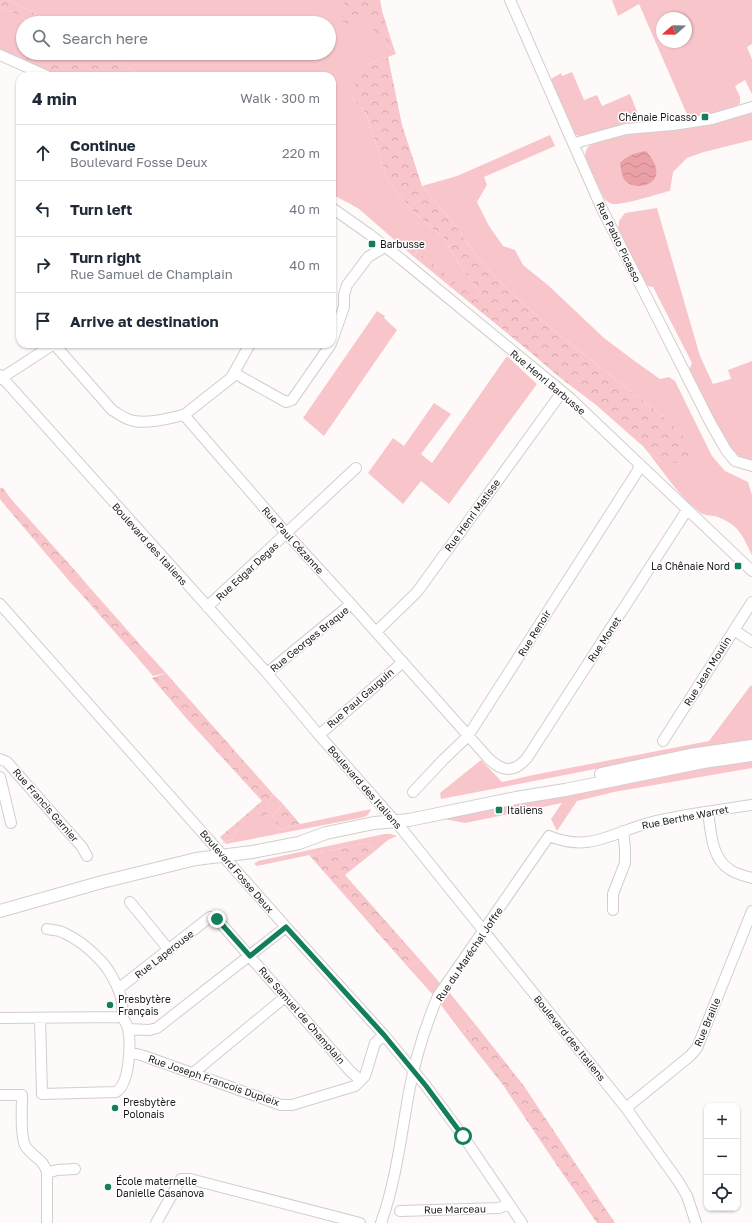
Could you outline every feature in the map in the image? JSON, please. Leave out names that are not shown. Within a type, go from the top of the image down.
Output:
[{"type":"main road","points":[[516,798],[542,787],[566,781],[690,755],[752,746]]},
{"type":"main road","points":[[0,911],[102,882],[196,859],[224,856],[299,843],[326,833],[374,823],[413,819],[703,762],[752,755]]},
{"type":"street","name":"Rue Pablo Picasso","points":[[510,0],[602,209],[720,439],[726,450],[735,461],[752,466]]},
{"type":"street","points":[[0,55],[38,72]]},
{"type":"street","points":[[574,146],[579,142],[626,129],[672,125],[712,119],[752,107]]},
{"type":"street","name":"Rue Henri Barbusse","points":[[336,211],[385,247],[562,392],[752,570]]},
{"type":"street","points":[[336,331],[344,307],[344,295],[347,285],[368,258],[385,247]]},
{"type":"street","points":[[1,377],[48,348]]},
{"type":"street","points":[[58,348],[112,410],[123,417],[134,421],[147,421],[184,415],[231,378],[248,348]]},
{"type":"street","points":[[234,373],[286,402],[292,400],[328,348]]},
{"type":"street","name":"Boulevard des Italiens","points":[[1,377],[267,673],[319,735],[395,821],[626,1108],[678,1181],[687,1196],[696,1223]]},
{"type":"street","name":"Rue Henri Matisse","points":[[376,632],[417,592],[562,392]]},
{"type":"street","name":"Rue Paul Cézanne","points":[[184,415],[287,534],[489,760],[497,766],[507,769],[520,766]]},
{"type":"street","name":"Rue Renoir","points":[[413,792],[468,736],[640,464]]},
{"type":"street","name":"Rue Edgar Degas","points":[[207,607],[356,468]]},
{"type":"street","name":"Rue Monet","points":[[520,766],[527,758],[687,510]]},
{"type":"street","name":"Rue Jean Moulin","points":[[663,741],[752,602]]},
{"type":"street","name":"Boulevard Fosse Deux","points":[[0,604],[286,927],[384,1035],[463,1136],[522,1223]]},
{"type":"street","name":"Rue Georges Braque","points":[[267,673],[351,604]]},
{"type":"street","points":[[734,630],[752,642]]},
{"type":"street","name":"Rue Paul Gauguin","points":[[319,735],[403,662]]},
{"type":"street","name":"Rue Francis Garnier","points":[[0,759],[7,762],[82,847],[87,856]]},
{"type":"street","points":[[0,777],[11,823]]},
{"type":"street","name":"Rue Berthe Warret","points":[[549,836],[568,843],[581,843],[599,840],[652,822],[752,805]]},
{"type":"street","points":[[708,812],[711,831],[719,860],[729,870],[752,878]]},
{"type":"street","points":[[613,910],[613,894],[625,863],[623,831]]},
{"type":"street","name":"Rue du Maréchal Joffre","points":[[381,1223],[385,1212],[397,1158],[413,1071],[438,996],[549,836]]},
{"type":"street","points":[[130,902],[169,950]]},
{"type":"street","name":"Rue Braille","points":[[626,1108],[690,1056],[697,1048],[752,911]]},
{"type":"street","name":"Rue Laperouse","points":[[118,990],[210,918]]},
{"type":"street","name":"Rue Samuel de Champlain","points":[[210,918],[217,919],[350,1071],[360,1080]]},
{"type":"street","points":[[128,1029],[149,1030],[157,1028],[286,927]]},
{"type":"street","points":[[40,1018],[42,1094],[118,1091],[120,1089],[125,1078],[130,1052],[128,1029],[118,990],[106,967],[94,954],[79,942],[62,932],[47,929]]},
{"type":"street","points":[[192,1074],[285,997]]},
{"type":"street","points":[[0,1018],[124,1017]]},
{"type":"street","points":[[360,1080],[365,1076],[375,1044],[384,1035]]},
{"type":"street","name":"Rue Joseph Francois Dupleix","points":[[130,1052],[281,1105],[292,1105],[355,1086],[360,1080]]},
{"type":"street","points":[[0,1095],[22,1095],[23,1140],[26,1147],[46,1166],[47,1223]]},
{"type":"street","points":[[47,1173],[57,1170],[75,1169]]},
{"type":"street","points":[[156,1223],[181,1179],[190,1179],[360,1223]]},
{"type":"street","name":"Rue Marceau","points":[[400,1210],[499,1208],[509,1204]]},
{"type":"green space","points":[[0,0],[9,0],[40,16],[19,16],[0,6]]},
{"type":"green space","points":[[9,0],[380,0],[388,48],[394,49],[396,54],[369,64],[352,98],[366,113],[387,179],[412,211],[443,237],[462,268],[483,296],[483,306],[417,251],[414,257],[359,209],[336,196],[336,72],[136,72],[117,60],[336,60],[336,16],[40,16]]},
{"type":"green space","points":[[344,0],[380,0],[394,49],[388,48],[386,39],[376,35],[367,17],[344,25],[342,17]]},
{"type":"green space","points":[[612,0],[752,0],[752,44],[747,47],[752,59],[752,94],[745,80],[735,86],[740,97],[740,103],[736,108],[689,119],[658,48],[692,48],[692,12],[656,12],[656,43],[639,4],[618,16]]},
{"type":"green space","points":[[0,6],[19,16],[16,16],[16,59],[0,52]]},
{"type":"green space","points":[[388,57],[402,125],[422,186],[457,228],[478,258],[505,287],[546,324],[667,419],[692,446],[689,463],[661,462],[596,405],[558,376],[414,257],[417,251],[483,305],[483,296],[462,268],[443,237],[412,211],[387,179],[366,113],[352,98],[356,78],[369,64]]},
{"type":"green space","points":[[18,60],[27,60],[27,64]]},
{"type":"green space","points":[[27,60],[117,60],[136,72],[47,72],[27,64]]},
{"type":"green space","points":[[572,72],[584,100],[597,95],[602,106],[630,94],[641,122],[623,124],[584,137],[576,135],[571,129],[552,87],[551,79],[561,73],[562,76]]},
{"type":"green space","points":[[752,111],[752,140],[704,152],[687,158],[673,172],[670,191],[625,203],[611,204],[604,197],[586,162],[585,156],[590,145],[608,137]]},
{"type":"green space","points":[[550,135],[555,146],[484,177],[487,185],[477,202],[489,226],[503,246],[515,250],[523,265],[549,286],[604,338],[660,379],[669,377],[675,381],[712,456],[725,471],[748,482],[752,495],[752,555],[743,537],[736,528],[718,517],[703,514],[684,498],[642,445],[661,462],[689,462],[691,446],[667,419],[546,324],[505,287],[478,258],[457,228],[422,186],[457,176]]},
{"type":"green space","points":[[657,208],[700,356],[713,384],[731,379],[728,370],[752,361],[752,462],[747,461],[727,448],[689,370],[692,363],[653,287],[646,286],[618,230],[619,221],[625,213]]},
{"type":"green space","points":[[377,311],[385,316],[384,318],[397,330],[324,436],[303,418]]},
{"type":"green space","points":[[507,356],[537,384],[449,504],[421,481],[403,504],[368,473],[393,438],[404,446],[434,403],[451,414],[421,454],[432,463]]},
{"type":"green space","points":[[0,488],[3,488],[11,499],[80,576],[70,582],[0,499]]},
{"type":"green space","points":[[80,576],[90,588],[81,594],[70,582]]},
{"type":"green space","points":[[90,588],[145,650],[135,655],[81,594]]},
{"type":"green space","points":[[145,650],[166,673],[153,676],[135,655]]},
{"type":"green space","points":[[166,673],[273,794],[267,804],[269,809],[267,815],[237,830],[234,835],[234,839],[224,842],[220,837],[262,801],[186,718],[152,678]]},
{"type":"green space","points":[[751,685],[752,742],[668,755],[441,799],[440,793],[481,760],[502,782],[709,741]]},
{"type":"green space","points":[[752,760],[752,768],[614,792],[577,801],[557,831],[551,819],[562,803],[465,823],[444,819],[673,773]]},
{"type":"green space","points":[[273,794],[283,804],[273,816],[279,830],[371,809],[366,816],[362,818],[226,844],[224,842],[234,839],[234,835],[237,830],[269,809],[267,804]]},
{"type":"green space","points":[[283,804],[300,824],[279,830],[273,816]]},
{"type":"green space","points":[[384,834],[397,836],[388,840],[375,851],[366,843],[257,866],[254,864],[258,861]]},
{"type":"green space","points":[[366,843],[375,851],[345,875],[421,961],[407,966],[309,855]]},
{"type":"green space","points":[[421,961],[440,983],[433,995],[407,966]]},
{"type":"green space","points":[[449,992],[475,1024],[462,1033],[441,1005]]},
{"type":"green space","points":[[475,1024],[524,1086],[615,1223],[597,1223],[503,1085],[462,1033]]},
{"type":"water","points":[[646,151],[654,163],[656,172],[655,179],[643,186],[635,186],[624,179],[620,163],[632,155]]},
{"type":"place","name":"Chênaie Picasso","points":[[705,117]]},
{"type":"place","name":"Barbusse","points":[[372,244]]},
{"type":"place","name":"La Chênaie Nord","points":[[738,566]]},
{"type":"place","name":"Italiens","points":[[499,810]]},
{"type":"place","name":"Presbytère Français","points":[[110,1005]]},
{"type":"place","name":"Presbytère Polonais","points":[[115,1108]]},
{"type":"place","name":"École maternelle Danielle Casanova","points":[[108,1187]]},
{"type":"route","points":[[217,919],[250,956],[286,927],[384,1035],[426,1086],[463,1136]]}]
